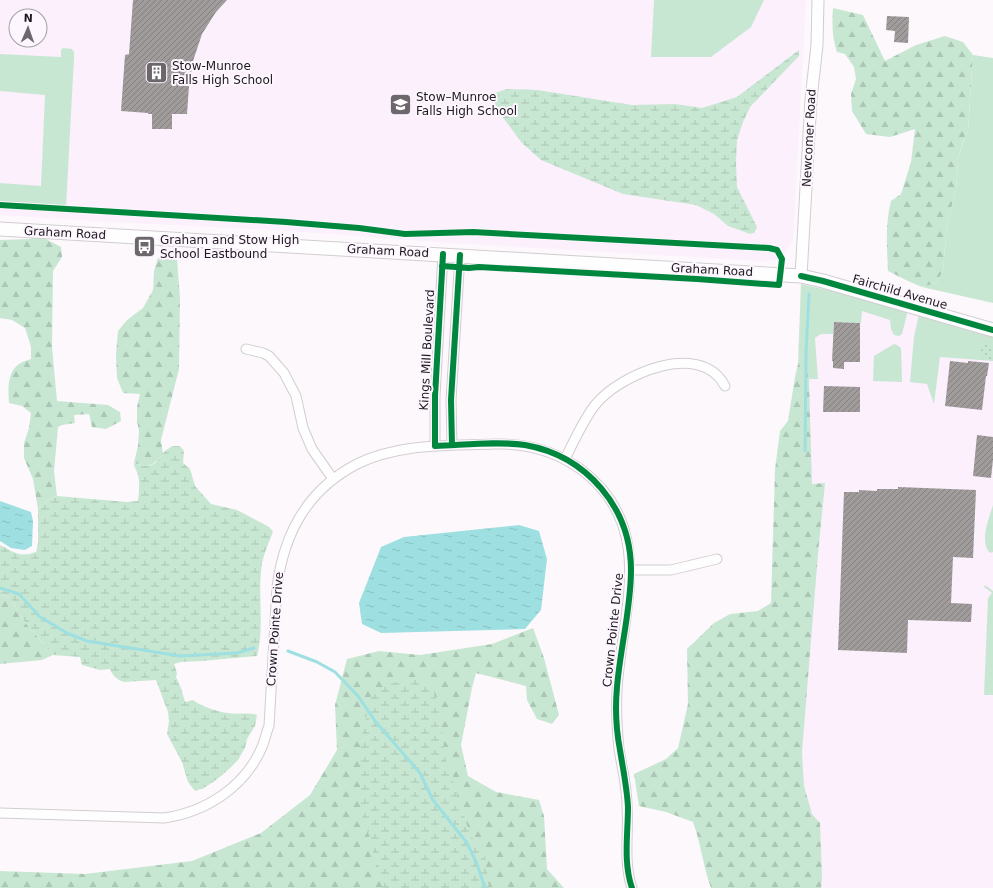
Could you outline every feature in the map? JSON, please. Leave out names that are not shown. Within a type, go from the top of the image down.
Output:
[{"type":"main road","name":"Graham Road","points":[[0,229],[801,276]]},
{"type":"main road","name":"Fairchild Avenue","points":[[801,276],[993,330]]},
{"type":"street","name":"Newcomer Road","points":[[801,276],[811,99],[817,45],[818,0]]},
{"type":"street","name":"Kings Mill Boulevard","points":[[435,446],[434,416],[442,254]]},
{"type":"street","points":[[452,445],[451,420],[460,255]]},
{"type":"street","name":"Kings Mill Boulevard","points":[[440,318],[456,319]]},
{"type":"street","points":[[246,350],[263,353],[269,356],[284,373],[296,396],[303,428],[312,450],[333,479]]},
{"type":"street","points":[[565,459],[595,405],[618,386],[644,371],[665,365],[683,363],[694,364],[717,374],[725,386]]},
{"type":"street","name":"Kings Mill Boulevard","points":[[436,377],[453,378]]},
{"type":"street","name":"Crown Pointe Drive","points":[[0,813],[164,818],[177,816],[199,809],[219,798],[235,785],[254,760],[262,747],[269,726],[277,587],[280,565],[284,548],[300,515],[311,501],[333,479],[348,469],[378,455],[409,448],[435,446],[501,444],[521,445],[538,448],[565,459],[583,471],[597,483],[615,507],[625,530],[629,546],[631,570],[617,687],[616,711],[619,749],[626,793],[627,858],[632,888]]},
{"type":"street","points":[[631,570],[671,570],[717,559]]},
{"type":"shaded area","name":"Stow–Munroe Falls High School","points":[[0,0],[806,0],[793,240],[785,253],[775,260],[762,261],[452,243],[291,231],[0,215]]},
{"type":"shaded area","points":[[801,281],[993,334],[993,888],[778,888]]},
{"type":"green space","points":[[654,0],[764,0],[751,27],[711,57],[651,57]]},
{"type":"green space","points":[[833,8],[863,15],[885,61],[916,45],[945,36],[963,42],[973,55],[968,131],[963,141],[958,159],[956,189],[947,225],[943,271],[936,283],[922,287],[888,271],[887,236],[889,210],[891,201],[901,194],[911,162],[915,129],[890,137],[866,134],[852,111],[851,94],[856,79],[854,67],[845,54],[837,52],[834,41],[832,19]]},
{"type":"green space","points":[[63,48],[72,49],[74,52],[66,207],[0,204],[0,183],[41,186],[45,95],[0,91],[0,54],[61,57],[61,50]]},
{"type":"green space","points":[[799,50],[799,56],[750,107],[737,140],[737,187],[757,227],[754,233],[750,234],[728,226],[714,214],[696,205],[623,194],[541,160],[522,143],[492,103],[492,94],[507,89],[537,90],[632,105],[675,104],[702,108],[737,97]]},
{"type":"green space","points":[[973,55],[993,58],[993,303],[922,287],[936,283],[943,271],[947,225],[956,189],[958,159],[968,131]]},
{"type":"green space","points":[[40,236],[61,247],[62,257],[53,271],[52,347],[57,401],[108,405],[120,412],[121,421],[106,429],[92,427],[89,414],[74,415],[75,423],[58,427],[54,471],[57,496],[48,500],[38,509],[33,479],[24,458],[24,443],[29,428],[31,413],[22,406],[9,403],[10,376],[15,367],[31,359],[31,347],[25,328],[12,320],[0,318],[0,240],[29,239]]},
{"type":"green space","points":[[158,258],[177,259],[180,298],[179,369],[161,440],[163,454],[148,466],[134,463],[138,446],[139,431],[137,407],[140,394],[123,393],[117,378],[116,354],[118,331],[127,320],[143,308],[153,290],[154,271]]},
{"type":"green space","points":[[801,284],[867,299],[906,310],[907,314],[902,334],[899,336],[894,335],[891,329],[890,320],[862,311],[861,323],[834,322],[833,334],[821,334],[815,338],[818,379],[809,379],[804,358],[800,356],[798,365]]},
{"type":"green space","points":[[919,314],[993,337],[993,361],[940,357],[934,404],[927,384],[910,382],[914,337]]},
{"type":"green space","points":[[894,344],[901,348],[902,382],[873,381],[874,356]]},
{"type":"green space","points":[[992,344],[993,361],[983,358],[981,351],[982,347],[985,345]]},
{"type":"green space","points":[[800,356],[804,358],[809,379],[812,484],[825,483],[802,752],[804,786],[812,814],[820,823],[821,888],[711,888],[693,822],[666,812],[639,806],[634,774],[666,759],[678,748],[688,704],[687,649],[714,623],[730,614],[758,611],[771,603],[775,470],[780,431],[788,421]]},
{"type":"green space","points":[[173,446],[180,446],[184,451],[183,463],[190,469],[195,486],[211,504],[237,510],[269,527],[273,532],[262,564],[260,587],[261,622],[257,656],[181,662],[174,664],[177,673],[176,677],[185,702],[193,700],[205,706],[232,714],[257,715],[255,726],[247,739],[245,748],[238,760],[216,780],[204,788],[195,791],[188,782],[182,762],[167,734],[169,721],[168,712],[156,680],[124,682],[115,677],[110,669],[100,670],[82,665],[80,657],[53,655],[17,613],[12,600],[0,594],[0,545],[13,552],[21,554],[36,552],[38,543],[38,509],[48,500],[57,496],[127,502],[138,501],[139,481],[134,463],[143,465],[154,464],[167,450]]},
{"type":"green space","points":[[993,505],[993,552],[990,553],[985,543],[985,536],[987,523]]},
{"type":"green space","points":[[985,585],[993,591],[993,695],[984,695],[988,598],[992,593],[984,587]]},
{"type":"green space","points":[[0,594],[12,600],[17,613],[53,655],[42,660],[0,664]]},
{"type":"green space","points":[[533,628],[544,658],[559,715],[552,724],[537,719],[527,700],[526,686],[476,673],[461,745],[468,776],[496,792],[539,800],[544,816],[547,869],[564,888],[0,888],[0,871],[85,874],[192,861],[261,833],[310,795],[337,750],[335,705],[347,659],[379,651],[420,655],[492,644]]},
{"type":"green space","points":[[420,677],[432,687],[439,706],[445,757],[470,834],[485,856],[489,888],[382,888],[369,835],[360,811],[361,739],[372,691],[404,679]]},
{"type":"water","points":[[0,501],[31,512],[33,521],[32,546],[25,550],[11,548],[0,541]]},
{"type":"water","points":[[519,525],[539,531],[547,559],[541,610],[525,629],[381,633],[362,624],[359,603],[381,547],[404,537]]},
{"type":"building","name":"Stow-Munroe Falls High School","points":[[133,0],[227,0],[216,12],[202,34],[193,61],[187,114],[172,114],[172,129],[152,129],[152,114],[121,111],[125,55],[129,54]]},
{"type":"building","points":[[887,16],[909,17],[908,43],[894,42],[895,31],[886,30]]},
{"type":"building","points":[[834,322],[860,323],[860,362],[844,362],[844,369],[833,368]]},
{"type":"building","points":[[950,361],[989,363],[982,410],[945,406]]},
{"type":"building","points":[[824,386],[860,387],[860,412],[823,412]]},
{"type":"building","points":[[977,435],[993,437],[991,478],[973,476]]},
{"type":"building","points":[[898,487],[976,490],[973,558],[953,557],[951,603],[972,604],[971,622],[908,620],[907,653],[838,650],[844,492],[859,492],[859,490],[877,491],[877,489],[898,489]]},
{"type":"waterway","points":[[805,451],[806,353],[809,294]]},
{"type":"waterway","points":[[0,588],[19,594],[40,617],[67,633],[87,641],[180,656],[237,653],[254,648]]},
{"type":"waterway","points":[[288,651],[317,662],[335,672],[358,696],[375,721],[420,773],[433,800],[467,843],[477,864],[485,888]]},
{"type":"cycle path","points":[[0,205],[286,222],[359,228],[405,234],[473,232],[769,248],[777,250],[782,259],[779,285],[697,279],[442,266]]},
{"type":"cycle path","points":[[443,254],[435,396],[435,446],[503,443],[525,445],[547,451],[568,460],[586,473],[601,488],[614,506],[623,526],[629,547],[631,585],[618,673],[616,711],[628,807],[627,858],[629,878],[632,888]]},
{"type":"cycle path","points":[[452,445],[451,400],[460,255]]},
{"type":"cycle path","points":[[801,276],[993,330]]},
{"type":"place","name":"Stow-Munroe Falls High School","points":[[157,73]]},
{"type":"place","name":"Stow–Munroe Falls High School","points":[[400,104]]},
{"type":"place","name":"Graham and Stow High School Eastbound","points":[[144,247]]}]
